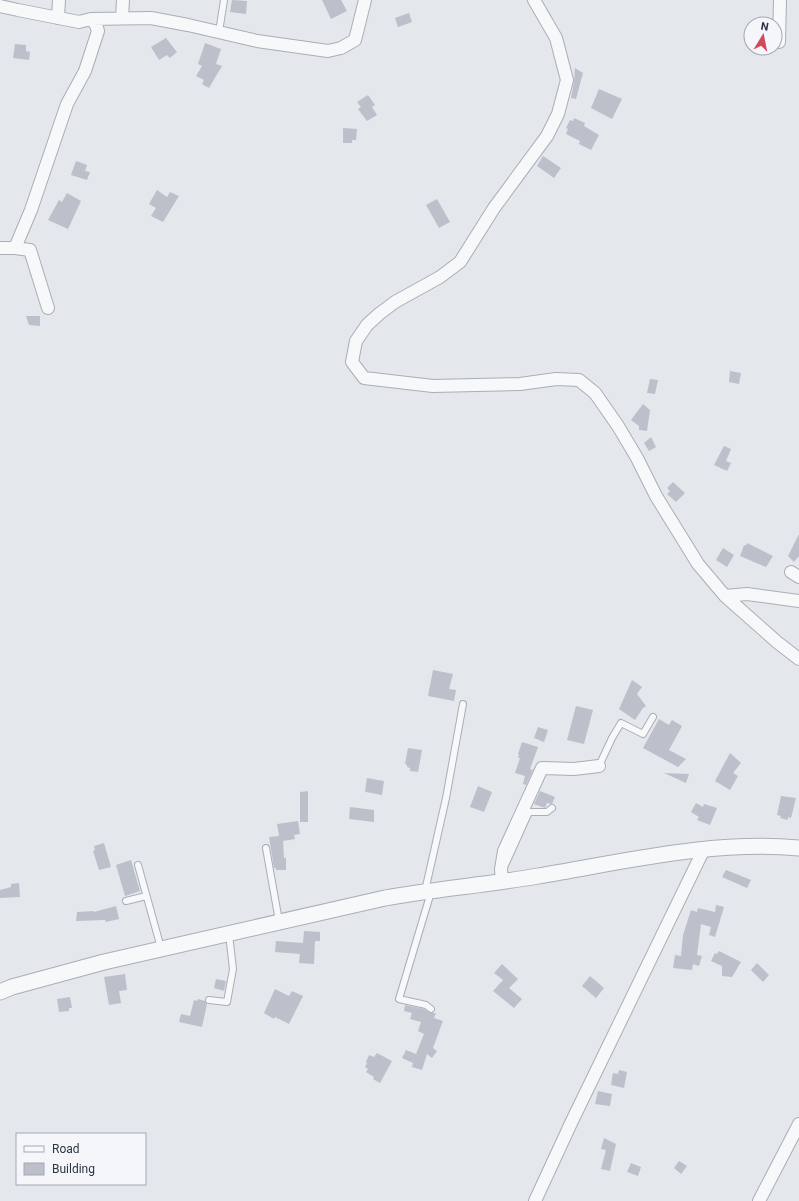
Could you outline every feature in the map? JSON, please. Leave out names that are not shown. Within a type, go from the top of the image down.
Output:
[{"type":"street","points":[[58,18],[59,0]]},
{"type":"street","points":[[122,18],[123,0]]},
{"type":"street","points":[[0,6],[79,22],[91,19],[151,18],[257,41],[328,51],[341,48],[356,40],[365,0]]},
{"type":"street","points":[[534,0],[556,38],[567,80],[558,114],[547,136],[494,208],[460,262],[440,277],[395,302],[367,325],[356,341],[352,362],[364,378],[433,386],[520,384],[556,379],[579,380],[595,393],[618,426],[637,458],[660,503],[698,564],[726,596],[777,642],[799,659]]},
{"type":"street","points":[[780,0],[780,16]]},
{"type":"street","points":[[15,248],[31,210],[67,104],[85,71],[98,31],[96,24],[91,19]]},
{"type":"street","points":[[0,248],[30,250],[48,308]]},
{"type":"street","points":[[726,596],[747,594],[799,601]]},
{"type":"street","points":[[502,876],[504,851],[542,768],[574,769],[599,766]]},
{"type":"street","points":[[0,992],[12,987],[104,962],[385,898],[502,876],[704,849],[741,847],[799,848]]},
{"type":"street","points":[[536,1201],[576,1113],[704,849]]},
{"type":"street","points":[[759,1201],[799,1124]]},
{"type":"lane","points":[[219,32],[224,0]]},
{"type":"lane","points":[[432,1010],[426,1005],[399,999],[428,891],[463,704]]},
{"type":"lane","points":[[599,766],[612,738],[622,723],[643,734],[653,717]]},
{"type":"lane","points":[[502,876],[529,812],[547,812],[552,808]]},
{"type":"lane","points":[[266,848],[279,922]]},
{"type":"lane","points":[[138,865],[162,949]]},
{"type":"lane","points":[[126,901],[146,896]]},
{"type":"lane","points":[[210,1000],[227,1002],[233,968],[229,934]]},
{"type":"building","points":[[232,0],[247,1],[246,14],[230,12]]},
{"type":"building","points":[[322,0],[341,0],[347,11],[331,19]]},
{"type":"building","points":[[409,13],[412,22],[398,27],[395,18]]},
{"type":"building","points":[[166,38],[177,52],[170,58],[167,55],[159,60],[151,47]]},
{"type":"building","points":[[205,43],[221,49],[216,64],[222,66],[209,88],[202,84],[204,80],[196,76],[202,66],[198,64]]},
{"type":"building","points":[[15,44],[26,45],[26,51],[30,52],[29,60],[13,58]]},
{"type":"building","points":[[575,68],[583,73],[576,99],[571,98]]},
{"type":"building","points":[[599,89],[622,99],[612,119],[591,108]]},
{"type":"building","points":[[368,95],[375,105],[372,107],[377,115],[367,121],[358,109],[361,107],[357,102]]},
{"type":"building","points":[[574,118],[585,123],[584,126],[599,135],[591,150],[579,144],[580,141],[566,134],[568,129],[566,128],[570,120],[573,121]]},
{"type":"building","points":[[343,128],[357,129],[356,140],[352,140],[352,143],[343,143]]},
{"type":"building","points":[[543,156],[561,168],[554,178],[537,166]]},
{"type":"building","points":[[76,161],[87,165],[85,171],[90,172],[87,180],[71,175]]},
{"type":"building","points":[[157,190],[167,197],[170,192],[179,196],[163,222],[151,216],[156,208],[149,204]]},
{"type":"building","points":[[67,193],[81,201],[68,229],[48,220],[59,200],[62,202]]},
{"type":"building","points":[[437,199],[450,222],[439,228],[426,205]]},
{"type":"building","points":[[26,316],[40,316],[40,326],[29,325]]},
{"type":"building","points":[[730,371],[741,373],[739,384],[729,382]]},
{"type":"building","points":[[650,379],[658,380],[655,394],[647,393]]},
{"type":"building","points":[[643,404],[650,410],[647,431],[639,430],[639,426],[631,420]]},
{"type":"building","points":[[651,437],[656,447],[649,451],[644,443]]},
{"type":"building","points":[[724,446],[731,449],[726,461],[731,463],[727,471],[714,465]]},
{"type":"building","points":[[673,482],[685,493],[676,502],[667,494],[670,491],[667,488]]},
{"type":"building","points":[[799,534],[799,556],[794,562],[788,556]]},
{"type":"building","points":[[747,543],[773,556],[766,567],[740,556],[744,545],[746,546]]},
{"type":"building","points":[[723,548],[734,555],[727,567],[716,560]]},
{"type":"building","points":[[433,670],[453,674],[449,689],[456,690],[454,701],[428,696]]},
{"type":"building","points":[[632,680],[642,687],[637,694],[646,706],[635,720],[619,709]]},
{"type":"building","points":[[576,706],[593,710],[584,744],[567,740]]},
{"type":"building","points":[[659,719],[669,725],[672,720],[682,726],[669,750],[686,759],[678,767],[643,748]]},
{"type":"building","points":[[538,727],[548,730],[544,742],[534,738]]},
{"type":"building","points":[[522,742],[538,747],[530,769],[533,770],[526,785],[523,784],[525,776],[515,773],[520,758],[518,758],[518,754]]},
{"type":"building","points":[[408,748],[422,750],[418,772],[410,771],[410,768],[405,764]]},
{"type":"building","points":[[730,753],[741,763],[733,773],[738,776],[730,790],[715,781]]},
{"type":"building","points":[[664,773],[689,774],[686,783]]},
{"type":"building","points":[[367,778],[384,781],[382,795],[365,791]]},
{"type":"building","points":[[478,786],[492,792],[484,812],[470,807]]},
{"type":"building","points":[[308,791],[308,822],[300,822],[300,792]]},
{"type":"building","points":[[540,791],[555,797],[552,804],[547,803],[545,808],[534,804]]},
{"type":"building","points":[[781,796],[796,798],[791,818],[788,817],[788,820],[780,818],[781,816],[777,815]]},
{"type":"building","points":[[696,803],[703,807],[704,804],[717,808],[710,825],[697,820],[699,817],[691,812]]},
{"type":"building","points":[[350,807],[374,810],[374,822],[349,819]]},
{"type":"building","points":[[298,821],[300,834],[294,835],[295,839],[283,841],[284,858],[286,858],[286,870],[276,870],[276,868],[274,868],[269,837],[279,836],[277,824]]},
{"type":"building","points":[[104,843],[111,867],[99,870],[93,851],[95,850],[94,846]]},
{"type":"building","points":[[131,860],[140,891],[125,896],[116,865]]},
{"type":"building","points":[[726,870],[751,880],[747,888],[722,877]]},
{"type":"building","points":[[19,883],[20,897],[0,898],[0,890],[11,887],[11,884]]},
{"type":"building","points":[[716,905],[724,907],[715,937],[709,935],[711,927],[701,924],[697,955],[702,956],[699,966],[693,964],[692,970],[673,968],[675,955],[681,956],[683,935],[691,910],[697,912],[698,908],[715,912]]},
{"type":"building","points":[[116,906],[119,919],[106,922],[105,920],[76,921],[77,912],[94,912]]},
{"type":"building","points":[[304,931],[320,932],[320,941],[315,941],[314,964],[299,963],[300,954],[275,952],[276,941],[303,943]]},
{"type":"building","points":[[719,951],[741,962],[732,977],[722,976],[722,966],[711,961],[715,953],[717,954]]},
{"type":"building","points":[[757,963],[769,975],[763,982],[751,970]]},
{"type":"building","points":[[502,964],[518,979],[509,988],[522,999],[514,1008],[493,991],[503,980],[494,973]]},
{"type":"building","points":[[125,974],[127,990],[119,991],[121,1003],[109,1005],[104,977]]},
{"type":"building","points":[[590,976],[604,988],[596,998],[582,986]]},
{"type":"building","points":[[216,979],[226,981],[224,991],[214,988]]},
{"type":"building","points":[[275,989],[289,996],[292,991],[303,996],[289,1024],[275,1017],[274,1019],[264,1013]]},
{"type":"building","points":[[70,997],[72,1008],[69,1008],[69,1011],[59,1012],[57,999]]},
{"type":"building","points":[[198,999],[205,1001],[207,1004],[202,1027],[179,1022],[181,1014],[190,1016],[194,1000],[197,1001]]},
{"type":"building","points":[[405,1005],[424,1009],[430,1013],[436,1013],[434,1018],[443,1021],[433,1048],[437,1051],[432,1058],[427,1054],[422,1070],[412,1067],[413,1063],[402,1058],[406,1050],[416,1054],[424,1034],[418,1031],[421,1022],[410,1019],[412,1013],[404,1011]]},
{"type":"building","points":[[377,1053],[392,1061],[380,1083],[366,1072],[368,1069],[365,1067],[369,1055],[374,1057]]},
{"type":"building","points":[[619,1070],[627,1072],[624,1088],[611,1085],[613,1073],[618,1074]]},
{"type":"building","points":[[598,1091],[612,1094],[610,1106],[595,1104]]},
{"type":"building","points":[[604,1138],[616,1144],[610,1171],[601,1169],[606,1150],[601,1149]]},
{"type":"building","points":[[679,1161],[687,1166],[681,1174],[674,1168]]},
{"type":"building","points":[[631,1163],[641,1167],[638,1176],[627,1172]]}]
